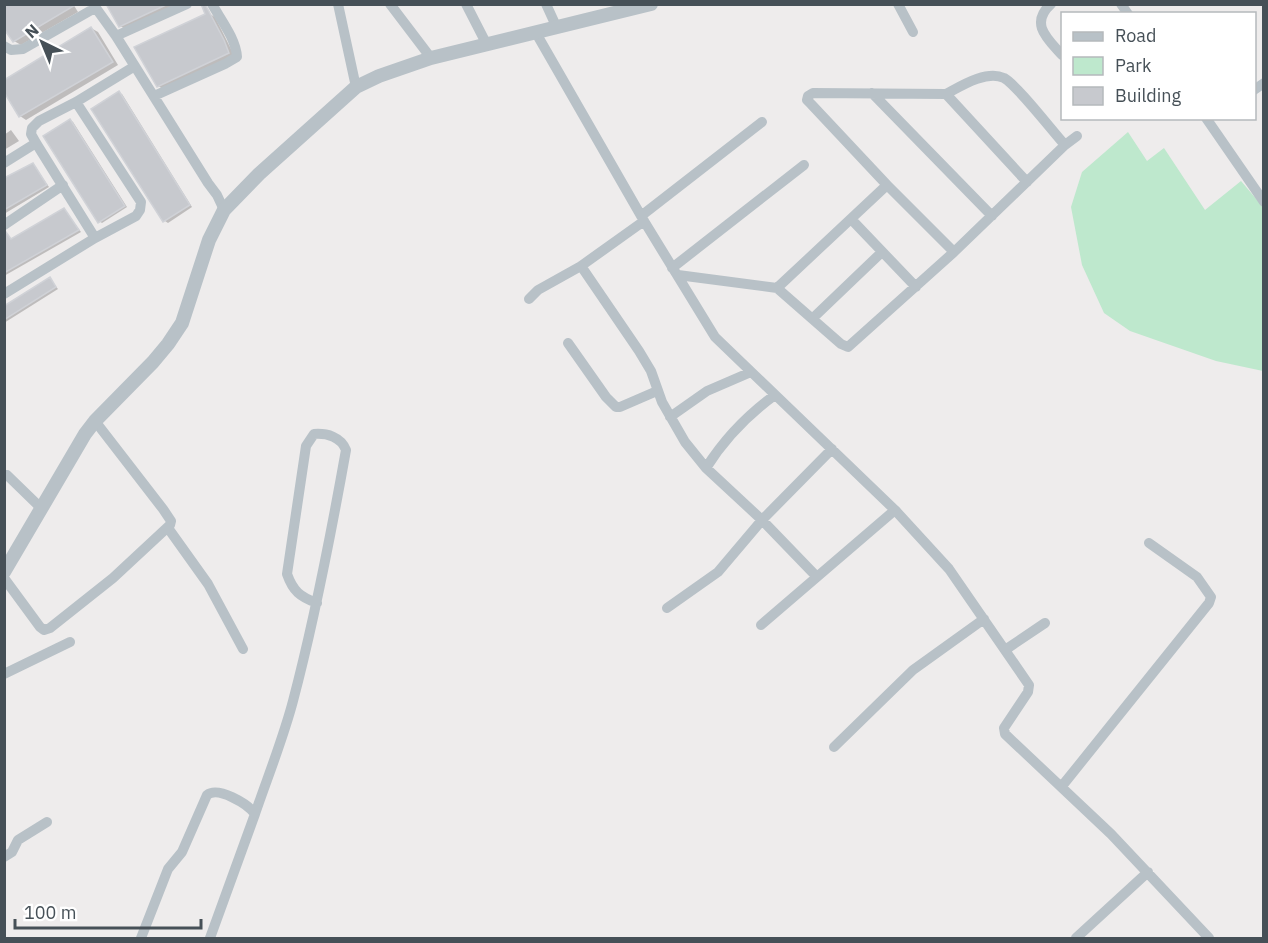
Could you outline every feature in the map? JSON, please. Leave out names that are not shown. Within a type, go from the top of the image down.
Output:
[{"type":"street","points":[[116,36],[187,4]]},
{"type":"street","points":[[154,96],[237,57],[229,35],[212,4]]},
{"type":"street","points":[[338,4],[357,87]]},
{"type":"street","points":[[390,4],[431,58]]},
{"type":"street","points":[[466,4],[486,43]]},
{"type":"street","points":[[546,4],[557,28]]},
{"type":"street","points":[[4,572],[85,434],[153,362],[182,323],[209,240],[224,210],[267,167],[357,87],[379,75],[431,58],[651,4]]},
{"type":"street","points":[[898,4],[913,32]]},
{"type":"street","points":[[1051,4],[1041,17],[1040,26],[1061,54]]},
{"type":"street","points":[[4,46],[11,50],[23,49],[94,6],[116,36],[207,183],[217,195],[224,210]]},
{"type":"street","points":[[536,33],[715,337],[895,510],[949,569],[1005,650],[1029,688],[1005,728],[1005,734],[1062,786],[1148,872],[1209,939]]},
{"type":"street","points":[[95,238],[36,143],[32,135],[32,128],[39,121],[76,102],[135,66]]},
{"type":"street","points":[[954,252],[807,100],[808,96],[813,93],[946,94],[964,84],[991,76],[1004,78],[1065,146]]},
{"type":"street","points":[[872,93],[992,216]]},
{"type":"street","points":[[946,94],[1027,182]]},
{"type":"street","points":[[4,294],[95,238],[136,216],[140,210],[141,202],[76,102]]},
{"type":"street","points":[[1211,120],[1263,202]]},
{"type":"street","points":[[529,299],[538,290],[581,266],[762,122]]},
{"type":"street","points":[[675,271],[777,288],[841,344],[848,347],[954,252],[1077,136]]},
{"type":"street","points":[[4,163],[36,143]]},
{"type":"street","points":[[675,271],[804,165]]},
{"type":"street","points":[[4,225],[63,185]]},
{"type":"street","points":[[777,288],[887,185]]},
{"type":"street","points":[[851,219],[916,287]]},
{"type":"street","points":[[813,318],[882,252]]},
{"type":"street","points":[[581,266],[651,371],[657,391],[685,442],[706,468],[762,520],[817,577]]},
{"type":"street","points":[[568,343],[589,370],[606,398],[616,407],[657,391]]},
{"type":"street","points":[[670,417],[707,391],[751,372]]},
{"type":"street","points":[[706,468],[723,442],[739,424],[775,395]]},
{"type":"street","points":[[4,579],[44,630],[50,628],[113,578],[168,528],[171,521],[163,509],[95,421]]},
{"type":"street","points":[[210,939],[292,704],[317,603],[346,450],[340,441],[324,434],[314,434],[306,446],[287,574],[291,587],[296,593],[317,603]]},
{"type":"street","points":[[667,608],[718,572],[762,520],[832,449]]},
{"type":"street","points":[[4,475],[41,508]]},
{"type":"street","points":[[761,625],[895,510]]},
{"type":"street","points":[[168,528],[202,574],[243,649]]},
{"type":"street","points":[[1062,786],[1209,603],[1211,597],[1209,592],[1197,577],[1149,543]]},
{"type":"street","points":[[834,747],[913,670],[984,619]]},
{"type":"street","points":[[1005,650],[1045,623]]},
{"type":"street","points":[[4,674],[70,642]]},
{"type":"street","points":[[141,939],[168,869],[182,852],[207,795],[217,792],[246,804],[255,814]]},
{"type":"street","points":[[4,857],[12,852],[18,840],[47,822]]},
{"type":"street","points":[[1076,939],[1148,872]]},
{"type":"green space","points":[[1128,132],[1147,161],[1164,148],[1205,210],[1241,181],[1263,207],[1263,371],[1216,361],[1130,331],[1104,313],[1082,265],[1071,207],[1082,172]]},
{"type":"building","points":[[4,4],[77,4],[13,42],[4,29]]},
{"type":"building","points":[[106,4],[168,4],[119,27]]},
{"type":"building","points":[[201,4],[205,4],[229,53],[157,87],[134,47],[205,14]]},
{"type":"building","points":[[91,27],[113,62],[19,117],[4,92],[4,80]]},
{"type":"building","points":[[119,91],[190,205],[163,222],[91,109]]},
{"type":"building","points":[[70,119],[125,206],[98,223],[43,136]]},
{"type":"building","points":[[33,163],[47,185],[4,210],[4,178]]},
{"type":"building","points":[[64,208],[79,230],[4,273],[4,232],[11,239]]},
{"type":"building","points":[[50,277],[56,287],[4,320],[4,306]]}]
